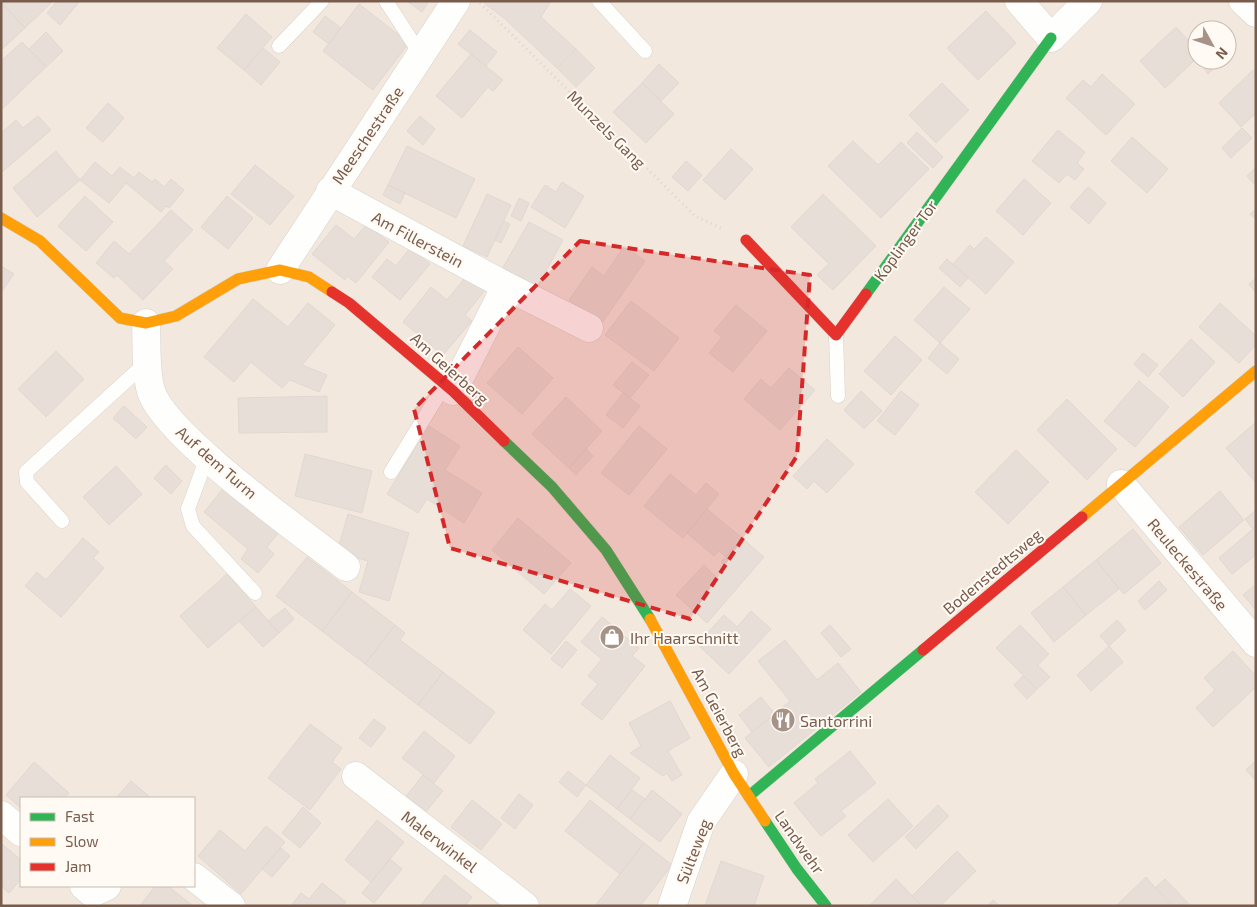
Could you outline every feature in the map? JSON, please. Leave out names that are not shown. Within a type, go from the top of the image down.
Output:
[{"type":"street","name":"Meeschestraße","points":[[280,270],[456,1]]},
{"type":"street","points":[[1019,1],[1051,38]]},
{"type":"street","name":"Koplinger Tor","points":[[836,335],[1051,38],[1088,1]]},
{"type":"street","points":[[1243,1],[1256,13]]},
{"type":"street","name":"Am Fillerstein","points":[[330,191],[506,286],[589,328]]},
{"type":"street","name":"Am Geierberg","points":[[1,218],[40,241],[120,318],[146,323],[176,316],[238,279],[280,270],[309,277],[349,303],[449,387],[552,487],[606,550],[661,636],[734,774],[749,796]]},
{"type":"street","points":[[746,240],[836,335]]},
{"type":"street","points":[[449,387],[506,286]]},
{"type":"street","name":"Auf dem Turm","points":[[146,323],[147,361],[151,392],[169,420],[208,457],[346,566]]},
{"type":"street","name":"Bodenstedtsweg","points":[[749,796],[1256,371]]},
{"type":"street","name":"Reuleckestraße","points":[[1121,484],[1256,643]]},
{"type":"street","name":"Sülteweg","points":[[672,906],[701,822],[734,774]]},
{"type":"street","name":"Malerwinkel","points":[[356,776],[525,906]]},
{"type":"street","name":"Landwehr","points":[[749,796],[797,869],[826,906]]},
{"type":"street","points":[[1,815],[20,831]]},
{"type":"street","points":[[195,877],[231,906]]},
{"type":"lane","points":[[279,46],[322,1]]},
{"type":"lane","points":[[386,1],[421,55]]},
{"type":"lane","points":[[600,1],[645,51]]},
{"type":"lane","points":[[836,335],[838,396]]},
{"type":"lane","points":[[62,521],[27,482],[26,472],[147,361]]},
{"type":"lane","points":[[391,472],[449,387]]},
{"type":"lane","points":[[208,457],[188,509],[193,526],[255,593]]},
{"type":"path","name":"Munzels Gang","points":[[479,1],[694,216],[746,240]]},
{"type":"highlighted area","points":[[580,241],[810,275],[797,456],[690,619],[450,548],[414,409]]},
{"type":"shaded area","points":[[1,1],[1256,1],[1256,906],[1,906]]},
{"type":"building","points":[[1,1],[51,1],[52,2],[25,28]]},
{"type":"building","points":[[57,1],[80,1],[60,25],[47,13]]},
{"type":"building","points":[[407,1],[429,1],[422,12]]},
{"type":"building","points":[[486,1],[551,1],[541,17],[576,49],[557,68],[504,18],[484,3]]},
{"type":"building","points":[[1,3],[25,28],[1,50]]},
{"type":"building","points":[[359,4],[409,43],[373,90],[323,51]]},
{"type":"building","points":[[986,11],[1016,43],[978,80],[947,48]]},
{"type":"building","points":[[246,14],[272,37],[244,70],[217,48]]},
{"type":"building","points":[[325,16],[341,28],[329,44],[313,32]]},
{"type":"building","points":[[1176,27],[1187,39],[1187,67],[1165,88],[1140,61]]},
{"type":"building","points":[[470,30],[497,52],[486,66],[458,44]]},
{"type":"building","points":[[46,32],[63,51],[46,67],[29,49]]},
{"type":"building","points":[[22,42],[46,67],[1,110],[1,61]]},
{"type":"building","points":[[263,48],[280,62],[261,85],[244,70]]},
{"type":"building","points":[[576,49],[595,68],[576,87],[557,68]]},
{"type":"building","points":[[471,54],[503,80],[493,91],[488,87],[462,118],[436,96]]},
{"type":"building","points":[[659,64],[679,83],[661,101],[642,83]]},
{"type":"building","points":[[1253,70],[1256,72],[1256,113],[1241,127],[1219,103]]},
{"type":"building","points":[[1102,74],[1135,104],[1106,135],[1066,98],[1083,80],[1091,87]]},
{"type":"building","points":[[642,83],[674,114],[646,143],[613,112]]},
{"type":"building","points":[[942,83],[969,110],[936,143],[909,115]]},
{"type":"building","points":[[108,103],[124,118],[103,142],[86,128]]},
{"type":"building","points":[[38,116],[51,130],[1,173],[1,133],[16,120],[23,128]]},
{"type":"building","points":[[420,116],[435,129],[423,145],[407,131]]},
{"type":"building","points":[[1242,128],[1252,138],[1231,158],[1222,148]]},
{"type":"building","points":[[1058,130],[1085,152],[1077,163],[1084,169],[1075,180],[1067,174],[1059,183],[1032,161]]},
{"type":"building","points":[[917,132],[943,157],[933,168],[907,143]]},
{"type":"building","points":[[1132,137],[1168,169],[1147,193],[1111,161]]},
{"type":"building","points":[[853,141],[878,165],[901,142],[929,169],[881,218],[828,166]]},
{"type":"building","points":[[407,146],[475,179],[456,218],[388,185]]},
{"type":"building","points":[[731,149],[753,169],[725,200],[703,180]]},
{"type":"building","points":[[56,151],[80,180],[37,217],[13,188]]},
{"type":"building","points":[[686,161],[702,175],[688,191],[672,177]]},
{"type":"building","points":[[95,162],[112,176],[120,167],[134,178],[139,172],[152,182],[155,179],[164,187],[171,179],[184,190],[169,208],[166,206],[161,212],[126,183],[109,203],[80,180]]},
{"type":"building","points":[[255,165],[294,196],[270,225],[231,194]]},
{"type":"building","points":[[1256,167],[1256,186],[1247,176]]},
{"type":"building","points":[[1024,179],[1051,203],[1023,235],[996,211]]},
{"type":"building","points":[[562,182],[584,196],[565,228],[531,207],[545,185],[556,192]]},
{"type":"building","points":[[388,185],[405,193],[400,204],[383,195]]},
{"type":"building","points":[[1088,187],[1106,203],[1089,224],[1070,207]]},
{"type":"building","points":[[487,194],[511,205],[487,257],[463,246]]},
{"type":"building","points":[[823,194],[876,246],[833,290],[817,275],[829,264],[791,227]]},
{"type":"building","points":[[85,196],[113,222],[86,251],[58,226]]},
{"type":"building","points":[[227,196],[253,218],[228,249],[201,227]]},
{"type":"building","points":[[519,198],[529,203],[521,221],[511,216]]},
{"type":"building","points":[[1256,209],[1256,220],[1250,214]]},
{"type":"building","points":[[171,210],[193,230],[164,261],[173,269],[143,300],[117,275],[114,278],[96,263],[114,241],[129,254]]},
{"type":"building","points":[[503,221],[510,224],[501,243],[495,240]]},
{"type":"building","points":[[529,222],[563,240],[537,288],[502,269]]},
{"type":"building","points":[[336,225],[354,239],[366,225],[389,242],[356,283],[347,276],[345,280],[312,254]]},
{"type":"building","points":[[986,237],[1014,262],[986,294],[953,264],[970,245],[974,249]]},
{"type":"building","points":[[624,246],[645,261],[602,323],[569,300],[592,267],[604,276]]},
{"type":"building","points":[[410,248],[430,264],[400,300],[372,277],[387,259],[396,266]]},
{"type":"building","points":[[947,259],[968,278],[960,287],[939,268]]},
{"type":"building","points":[[1,266],[14,274],[1,292]]},
{"type":"building","points":[[468,274],[486,289],[465,315],[472,321],[443,355],[403,322],[431,287],[447,300]]},
{"type":"building","points":[[1256,278],[1256,293],[1249,284]]},
{"type":"building","points":[[944,287],[970,309],[940,343],[914,320]]},
{"type":"building","points":[[253,299],[288,327],[308,303],[335,325],[302,365],[327,375],[319,392],[290,380],[282,388],[251,362],[234,382],[204,357]]},
{"type":"building","points":[[631,301],[679,338],[654,371],[605,335]]},
{"type":"building","points":[[1220,303],[1256,336],[1256,345],[1239,363],[1199,327]]},
{"type":"building","points":[[736,305],[767,331],[733,372],[709,353],[722,337],[714,331]]},
{"type":"building","points":[[895,336],[922,360],[891,395],[864,371]]},
{"type":"building","points":[[1191,339],[1215,362],[1183,397],[1159,374]]},
{"type":"building","points":[[940,343],[959,359],[947,374],[928,358]]},
{"type":"building","points":[[518,347],[553,378],[522,414],[487,383]]},
{"type":"building","points":[[56,351],[84,379],[46,417],[18,389]]},
{"type":"building","points":[[1143,353],[1158,365],[1148,377],[1134,364]]},
{"type":"building","points":[[632,362],[649,375],[630,398],[613,385]]},
{"type":"building","points":[[789,368],[815,390],[780,430],[744,399],[761,379],[771,388]]},
{"type":"building","points":[[1139,381],[1169,407],[1135,447],[1104,421]]},
{"type":"building","points":[[861,391],[882,411],[864,429],[844,410]]},
{"type":"building","points":[[901,391],[919,405],[895,435],[877,421]]},
{"type":"building","points":[[623,393],[640,406],[623,428],[606,415]]},
{"type":"building","points":[[327,396],[327,432],[239,433],[238,398]]},
{"type":"building","points":[[566,397],[602,431],[569,468],[532,434]]},
{"type":"building","points":[[1067,399],[1117,449],[1087,480],[1037,430]]},
{"type":"building","points":[[124,406],[147,427],[136,439],[113,418]]},
{"type":"building","points":[[1256,422],[1256,483],[1226,448]]},
{"type":"building","points":[[429,426],[460,446],[445,470],[482,493],[464,523],[427,499],[418,513],[387,494]]},
{"type":"building","points":[[639,426],[667,449],[629,495],[601,473]]},
{"type":"building","points":[[827,439],[854,464],[827,493],[814,481],[807,489],[793,476]]},
{"type":"building","points":[[586,449],[593,456],[576,475],[569,468]]},
{"type":"building","points":[[1016,450],[1049,482],[1008,524],[975,492]]},
{"type":"building","points":[[305,454],[372,471],[362,513],[295,496]]},
{"type":"building","points":[[166,465],[182,481],[171,494],[154,478]]},
{"type":"building","points":[[116,466],[142,494],[109,525],[83,497]]},
{"type":"building","points":[[670,474],[696,495],[706,483],[719,494],[683,538],[644,506]]},
{"type":"building","points":[[226,485],[281,530],[267,547],[274,554],[258,573],[241,559],[248,549],[204,512]]},
{"type":"building","points":[[1220,491],[1244,520],[1203,555],[1179,527]]},
{"type":"building","points":[[707,509],[742,538],[726,557],[719,551],[714,556],[687,533]]},
{"type":"building","points":[[1256,510],[1256,555],[1232,574],[1219,558],[1253,529],[1245,519]]},
{"type":"building","points":[[348,514],[409,533],[389,601],[359,592],[368,561],[337,552]]},
{"type":"building","points":[[518,518],[571,563],[544,594],[492,550]]},
{"type":"building","points":[[1133,529],[1161,563],[1124,594],[1096,560]]},
{"type":"building","points":[[83,538],[99,552],[93,558],[104,568],[61,617],[25,586],[37,572],[46,580]]},
{"type":"building","points":[[742,538],[764,557],[707,623],[676,595],[704,565],[717,578],[726,566],[721,562]]},
{"type":"building","points":[[307,557],[352,592],[322,631],[276,596]]},
{"type":"building","points":[[1096,560],[1119,589],[1086,615],[1063,587]]},
{"type":"building","points":[[227,574],[256,607],[208,648],[180,616]]},
{"type":"building","points":[[1159,581],[1167,590],[1145,610],[1138,601]]},
{"type":"building","points":[[1256,584],[1256,610],[1243,595]]},
{"type":"building","points":[[1063,587],[1086,615],[1054,642],[1031,613]]},
{"type":"building","points":[[570,589],[591,606],[551,654],[523,630],[545,604],[552,610]]},
{"type":"building","points":[[352,592],[395,625],[365,664],[322,631]]},
{"type":"building","points":[[256,607],[279,633],[263,647],[239,621]]},
{"type":"building","points":[[285,608],[294,619],[279,633],[268,621]]},
{"type":"building","points":[[751,611],[771,629],[729,674],[697,644],[724,615],[737,627]]},
{"type":"building","points":[[602,617],[639,648],[632,656],[645,666],[602,720],[581,704],[598,684],[588,676],[602,659],[581,642]]},
{"type":"building","points":[[1117,620],[1126,630],[1109,646],[1100,636]]},
{"type":"building","points":[[395,625],[405,633],[400,640],[443,672],[418,705],[365,664]]},
{"type":"building","points":[[830,625],[851,649],[841,657],[821,633]]},
{"type":"building","points":[[1020,625],[1049,654],[1038,665],[1050,677],[1037,689],[996,648]]},
{"type":"building","points":[[785,640],[817,680],[838,663],[861,692],[769,767],[745,738],[790,701],[758,661]]},
{"type":"building","points":[[566,641],[577,650],[562,668],[551,659]]},
{"type":"building","points":[[1109,646],[1123,662],[1091,691],[1077,675]]},
{"type":"building","points":[[1233,651],[1256,676],[1256,687],[1213,727],[1196,708],[1215,690],[1204,678]]},
{"type":"building","points":[[443,672],[495,712],[470,744],[418,705]]},
{"type":"building","points":[[1023,676],[1037,689],[1027,699],[1014,685]]},
{"type":"building","points":[[761,697],[775,714],[752,732],[739,715]]},
{"type":"building","points":[[670,701],[690,738],[668,751],[682,775],[672,781],[667,773],[663,776],[630,753],[641,746],[629,723]]},
{"type":"building","points":[[374,719],[386,728],[371,747],[359,738]]},
{"type":"building","points":[[310,724],[342,748],[332,762],[341,769],[310,810],[268,778]]},
{"type":"building","points":[[424,731],[455,756],[434,783],[402,758]]},
{"type":"building","points":[[850,751],[876,783],[841,811],[846,816],[821,836],[794,803],[818,783],[815,779]]},
{"type":"building","points":[[610,755],[640,778],[617,809],[586,785]]},
{"type":"building","points":[[1256,760],[1256,781],[1246,770]]},
{"type":"building","points":[[34,762],[69,793],[66,797],[20,797],[20,807],[6,795]]},
{"type":"building","points":[[568,771],[586,785],[577,797],[559,782]]},
{"type":"building","points":[[423,775],[443,791],[423,815],[404,799]]},
{"type":"building","points":[[131,781],[150,797],[117,797]]},
{"type":"building","points":[[632,790],[645,799],[630,819],[617,809]]},
{"type":"building","points":[[652,790],[682,814],[660,842],[630,819]]},
{"type":"building","points":[[519,794],[533,805],[515,829],[501,818]]},
{"type":"building","points":[[888,799],[913,826],[873,862],[848,835]]},
{"type":"building","points":[[472,800],[502,824],[481,850],[451,827]]},
{"type":"building","points":[[590,800],[644,843],[620,874],[565,831]]},
{"type":"building","points":[[938,805],[949,816],[916,849],[905,837]]},
{"type":"building","points":[[303,807],[321,823],[300,848],[282,833]]},
{"type":"building","points":[[377,820],[404,842],[371,882],[345,860]]},
{"type":"building","points":[[266,826],[285,842],[241,894],[198,856],[220,830],[245,851]]},
{"type":"building","points":[[1,843],[20,859],[20,880],[9,893],[1,886]]},
{"type":"building","points":[[644,843],[672,865],[640,906],[595,906]]},
{"type":"building","points":[[281,848],[290,856],[272,877],[262,869]]},
{"type":"building","points":[[957,851],[976,871],[940,906],[922,906],[912,896]]},
{"type":"building","points":[[390,859],[402,869],[374,903],[362,893]]},
{"type":"building","points":[[721,861],[764,876],[754,906],[705,906]]},
{"type":"building","points":[[445,875],[472,897],[465,906],[420,906]]},
{"type":"building","points":[[1146,877],[1171,906],[1116,906]]},
{"type":"building","points":[[896,879],[922,906],[869,906]]},
{"type":"building","points":[[1165,879],[1191,906],[1172,905],[1156,887]]},
{"type":"building","points":[[322,883],[346,902],[343,906],[291,906],[301,893],[309,899]]},
{"type":"building","points":[[154,887],[169,887],[193,906],[140,906]]},
{"type":"building","points":[[993,900],[1000,906],[987,906]]},
{"type":"traffic: fast","points":[[866,294],[1051,38]]},
{"type":"traffic: fast","points":[[504,441],[552,487],[606,550],[650,619]]},
{"type":"traffic: fast","points":[[749,796],[923,650]]},
{"type":"traffic: fast","points":[[765,821],[797,869],[826,906]]},
{"type":"traffic: slow","points":[[1,218],[40,241],[120,318],[146,323],[176,316],[238,279],[280,270],[309,277],[332,292]]},
{"type":"traffic: slow","points":[[1082,517],[1256,371]]},
{"type":"traffic: slow","points":[[650,619],[734,774],[765,821]]},
{"type":"traffic: jam","points":[[746,240],[836,335],[866,294]]},
{"type":"traffic: jam","points":[[332,292],[349,303],[453,391],[504,441]]},
{"type":"traffic: jam","points":[[923,650],[1082,517]]},
{"type":"place","name":"Ihr Haarschnitt","points":[[612,637]]},
{"type":"place","name":"Santorrini","points":[[783,720]]}]
